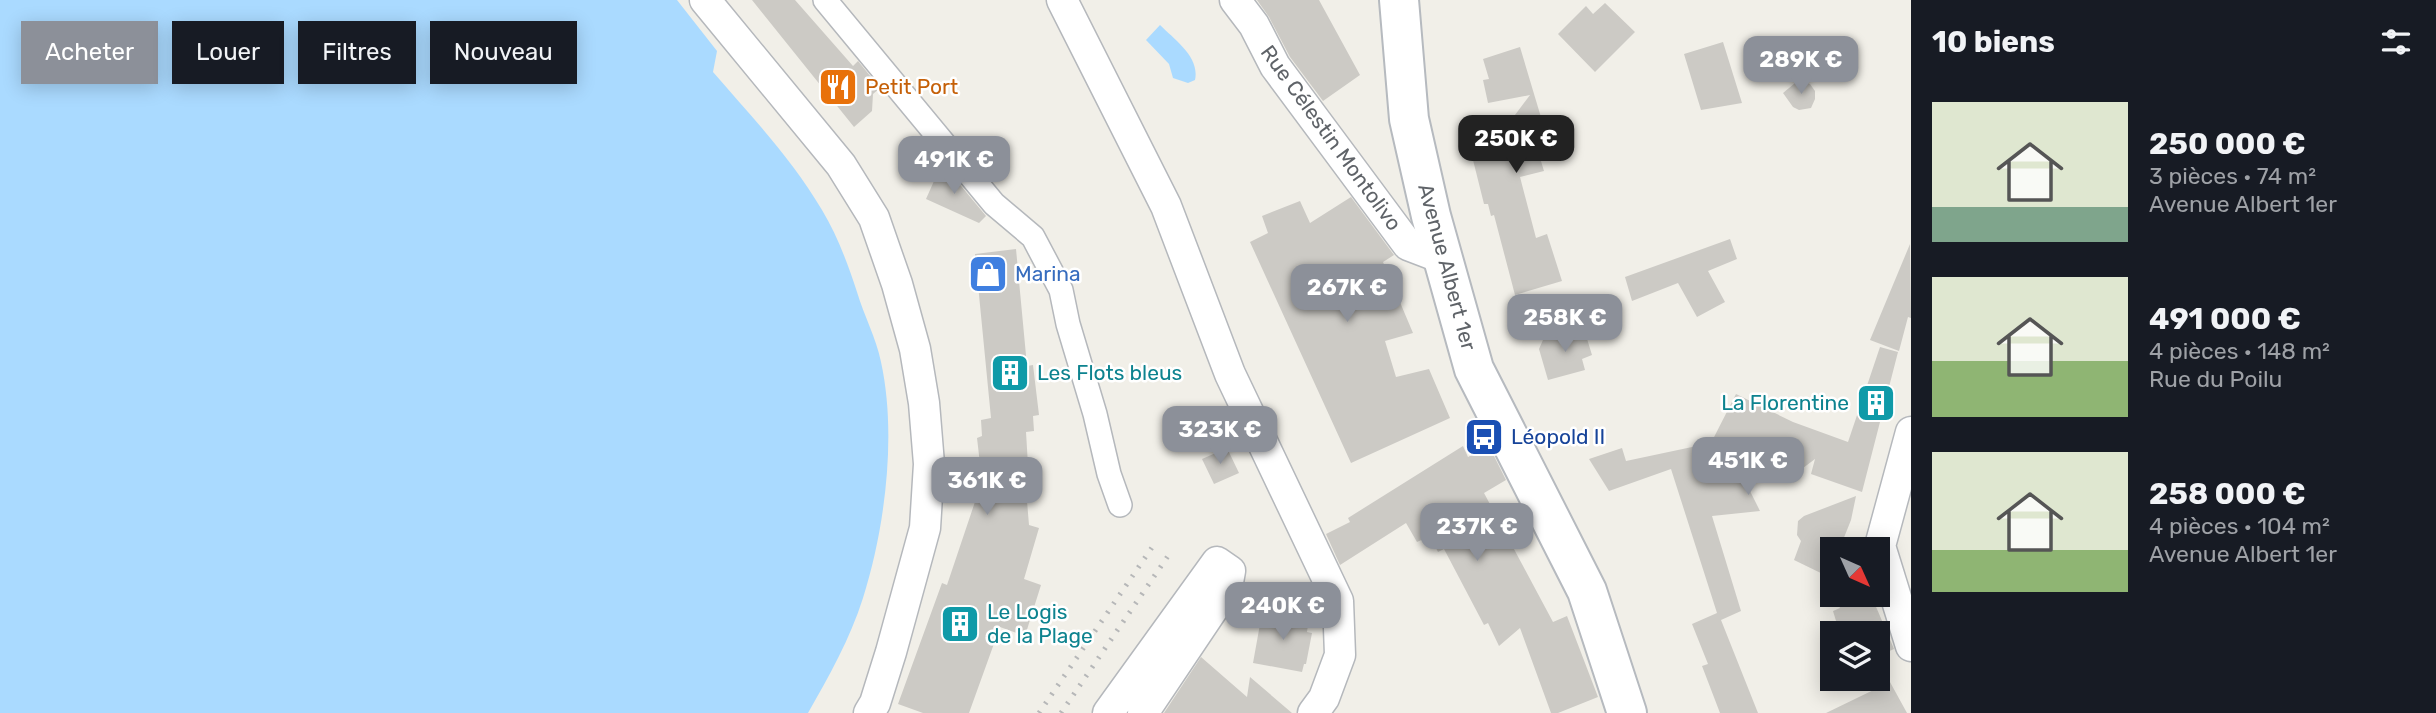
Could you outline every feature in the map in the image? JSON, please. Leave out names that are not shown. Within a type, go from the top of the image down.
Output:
[{"type":"main road","name":"Avenue Albert 1er","points":[[1399,0],[1409,120],[1442,258],[1474,369],[1587,591],[1627,713]]},
{"type":"street","points":[[705,0],[841,164],[874,218],[897,284],[915,349],[929,464],[925,528],[918,561],[873,710]]},
{"type":"street","points":[[825,0],[994,204],[1033,237],[1061,290],[1109,474],[1120,505]]},
{"type":"street","points":[[1062,0],[1166,206],[1230,374],[1338,601],[1340,655],[1324,698],[1313,713]]},
{"type":"street","name":"Rue Célestin Montolivo","points":[[1235,0],[1254,25],[1275,66],[1408,244],[1442,258]]},
{"type":"street","points":[[1911,432],[1880,546],[1911,646]]},
{"type":"street","points":[[1108,713],[1217,562],[1230,571],[1227,587],[1143,713]]},
{"type":"water","points":[[0,0],[677,0],[717,51],[713,72],[784,156],[827,220],[846,260],[881,362],[886,390],[888,450],[883,512],[871,571],[852,628],[808,713],[0,713]]},
{"type":"water","points":[[1160,25],[1190,56],[1196,72],[1195,80],[1188,83],[1173,78],[1169,64],[1146,40]]},
{"type":"building","points":[[752,0],[795,0],[853,66],[858,61],[880,88],[873,94],[872,111],[854,127]]},
{"type":"building","points":[[1257,0],[1319,0],[1360,75],[1323,101],[1290,57]]},
{"type":"building","points":[[1605,3],[1635,32],[1595,72],[1558,34],[1586,6],[1593,14]]},
{"type":"building","points":[[1723,42],[1742,103],[1701,110],[1684,54]]},
{"type":"building","points":[[1520,47],[1549,144],[1537,148],[1544,171],[1520,177],[1536,238],[1547,234],[1562,281],[1515,295],[1494,215],[1491,216],[1488,204],[1484,204],[1472,156],[1488,151],[1530,95],[1488,103],[1483,80],[1489,79],[1483,59]]},
{"type":"building","points":[[1802,81],[1810,84],[1815,91],[1815,99],[1811,108],[1799,110],[1793,107],[1783,93]]},
{"type":"building","points":[[942,163],[986,216],[979,223],[926,199]]},
{"type":"building","points":[[1351,197],[1394,255],[1383,262],[1413,333],[1385,341],[1396,377],[1429,369],[1450,418],[1351,463],[1250,242],[1268,233],[1262,216],[1300,201],[1310,223]]},
{"type":"building","points":[[1730,239],[1737,259],[1708,271],[1725,302],[1697,317],[1678,283],[1632,301],[1625,277]]},
{"type":"building","points":[[1910,244],[1911,318],[1908,317],[1899,351],[1870,340]]},
{"type":"building","points":[[1016,249],[1027,366],[1033,365],[1039,415],[1033,416],[1034,431],[1026,432],[1028,465],[1024,465],[1029,525],[1039,528],[1024,579],[1041,585],[1025,636],[1000,627],[969,713],[923,713],[898,704],[942,583],[947,585],[982,481],[977,438],[982,436],[981,420],[991,418],[975,254]]},
{"type":"building","points":[[1584,329],[1592,355],[1582,359],[1585,370],[1548,380],[1539,349],[1543,340]]},
{"type":"building","points":[[1880,347],[1898,352],[1862,492],[1811,474],[1815,459],[1803,468],[1797,461],[1765,461],[1749,489],[1760,511],[1712,516],[1741,611],[1721,620],[1758,713],[1720,713],[1702,666],[1708,664],[1692,624],[1717,613],[1671,469],[1609,491],[1589,459],[1622,448],[1626,461],[1711,443],[1736,394],[1793,422],[1848,442]]},
{"type":"building","points":[[1463,446],[1468,457],[1489,446],[1506,480],[1484,493],[1553,622],[1567,616],[1598,697],[1558,713],[1551,713],[1520,628],[1499,646],[1488,623],[1484,625],[1444,549],[1438,552],[1430,536],[1417,542],[1406,523],[1340,565],[1326,534],[1350,522],[1348,518]]},
{"type":"building","points":[[1227,448],[1239,473],[1214,484],[1202,459]]},
{"type":"building","points":[[1856,496],[1844,537],[1820,537],[1820,573],[1794,560],[1801,541],[1797,535],[1798,521],[1804,516]]},
{"type":"building","points":[[1876,607],[1882,621],[1836,621],[1833,611],[1840,608]]},
{"type":"building","points":[[1268,611],[1304,616],[1304,624],[1308,625],[1307,632],[1312,633],[1302,672],[1253,663],[1262,613],[1268,614]]},
{"type":"building","points":[[1201,657],[1247,697],[1250,677],[1292,713],[1164,713]]},
{"type":"building","points":[[1890,682],[1907,713],[1826,713],[1871,691],[1890,691]]},
{"type":"railway","points":[[1039,713],[1155,543]]},
{"type":"railway","points":[[1061,713],[1170,553]]},
{"type":"place","name":"Petit Port","points":[[838,87]]},
{"type":"place","name":"Marina","points":[[988,274]]},
{"type":"place","name":"Les Flots bleus","points":[[1010,373]]},
{"type":"place","name":"La Florentine","points":[[1876,403]]},
{"type":"place","name":"Léopold II","points":[[1484,437]]},
{"type":"place","name":"Le Logis de la Plage","points":[[960,624]]}]
